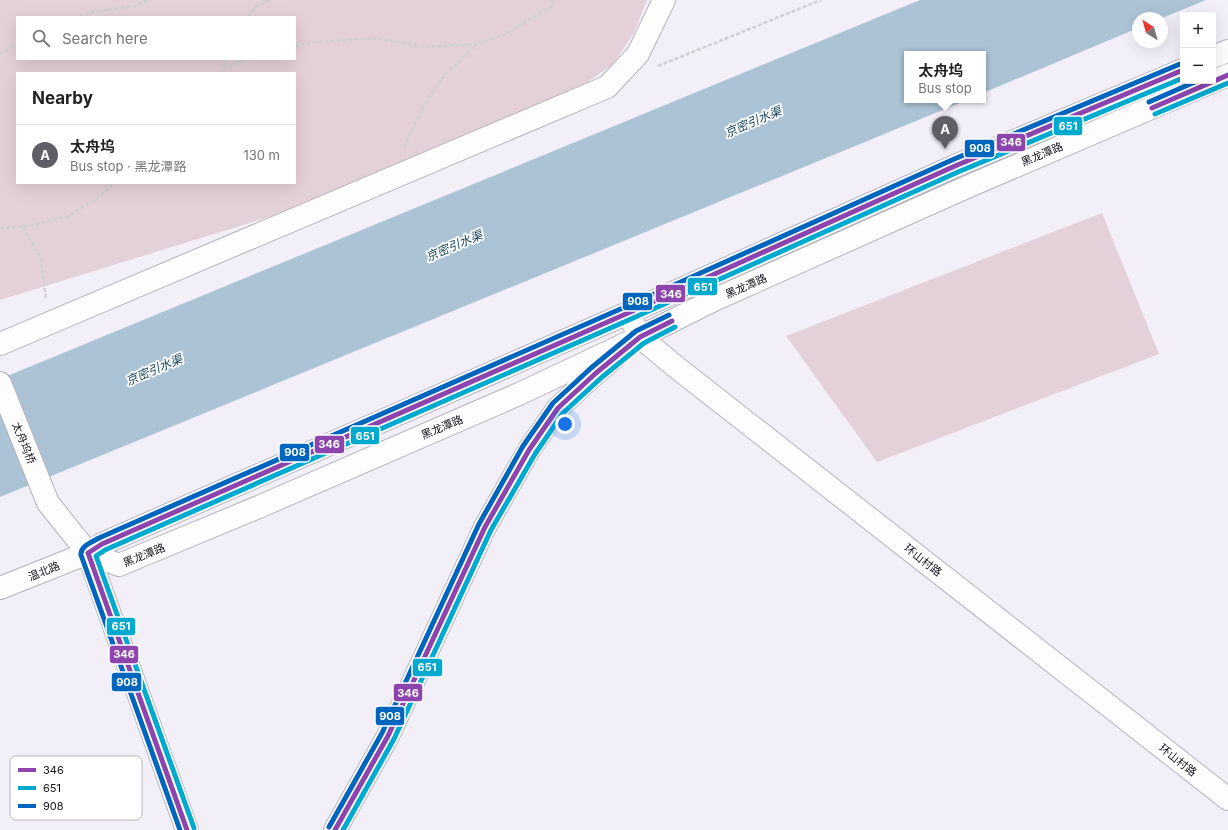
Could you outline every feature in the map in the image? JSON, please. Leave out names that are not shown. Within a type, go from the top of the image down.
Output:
[{"type":"main road","points":[[0,344],[607,87],[638,54],[664,0]]},
{"type":"main road","points":[[1216,56],[1228,51]]},
{"type":"main road","name":"黑龙潭路","points":[[88,553],[102,544],[628,313],[955,166],[1180,71]]},
{"type":"main road","name":"黑龙潭路","points":[[88,553],[118,565],[261,506],[512,397],[640,337],[716,299],[960,190],[1228,75]]},
{"type":"main road","name":"环山村路","points":[[628,313],[640,337],[676,367],[1228,799]]},
{"type":"main road","points":[[335,830],[388,736],[485,527],[529,450],[558,408],[596,373],[640,337]]},
{"type":"main road","name":"太舟坞桥","points":[[0,383],[48,503],[88,553]]},
{"type":"main road","points":[[88,553],[187,830]]},
{"type":"main road","name":"温北路","points":[[0,588],[88,553]]},
{"type":"path","points":[[82,16],[91,12],[134,6],[147,0]]},
{"type":"path","points":[[249,16],[256,6],[270,0]]},
{"type":"path","points":[[296,46],[315,42],[375,38],[426,47],[477,44],[506,34],[550,7],[555,0]]},
{"type":"path","points":[[652,69],[821,0]]},
{"type":"path","points":[[402,154],[409,134],[424,104],[445,75],[477,44]]},
{"type":"path","points":[[0,54],[16,45]]},
{"type":"path","points":[[223,68],[226,60]]},
{"type":"path","points":[[219,72],[223,68],[243,60]]},
{"type":"path","points":[[0,228],[23,227],[66,217],[100,197],[113,184]]},
{"type":"path","points":[[23,227],[41,259],[47,302],[36,329]]},
{"type":"shaded area","points":[[0,0],[647,0],[634,33],[613,64],[537,118],[431,167],[0,300]]},
{"type":"shaded area","points":[[1102,213],[1159,354],[877,462],[786,336]]},
{"type":"water","name":"京密引水渠","points":[[920,0],[1206,0],[1168,16],[1168,12],[1132,12],[1132,31],[986,92],[986,51],[904,51],[904,103],[960,103],[0,497],[0,379]]},
{"type":"transit line","name":"908","points":[[180,830],[81,555],[84,547],[99,538],[625,307],[952,160],[1180,64]]},
{"type":"transit line","name":"346","points":[[187,830],[88,553],[102,544],[628,313],[955,166],[1180,71]]},
{"type":"transit line","name":"346","points":[[1152,108],[1228,75]]},
{"type":"transit line","name":"651","points":[[194,828],[96,556],[105,550],[631,319],[958,172],[1180,79]]},
{"type":"transit line","name":"651","points":[[1155,114],[1228,83]]},
{"type":"transit line","name":"908","points":[[1149,102],[1190,84]]},
{"type":"transit line","name":"908","points":[[329,827],[382,733],[479,524],[523,446],[553,403],[591,368],[636,331],[669,315]]},
{"type":"transit line","name":"346","points":[[335,830],[388,736],[485,527],[529,450],[558,408],[596,373],[640,337],[672,321]]},
{"type":"transit line","name":"651","points":[[343,830],[394,739],[491,530],[535,454],[563,413],[601,378],[644,343],[675,327]]},
{"type":"place","name":"太舟坞","points":[[945,149]]}]
